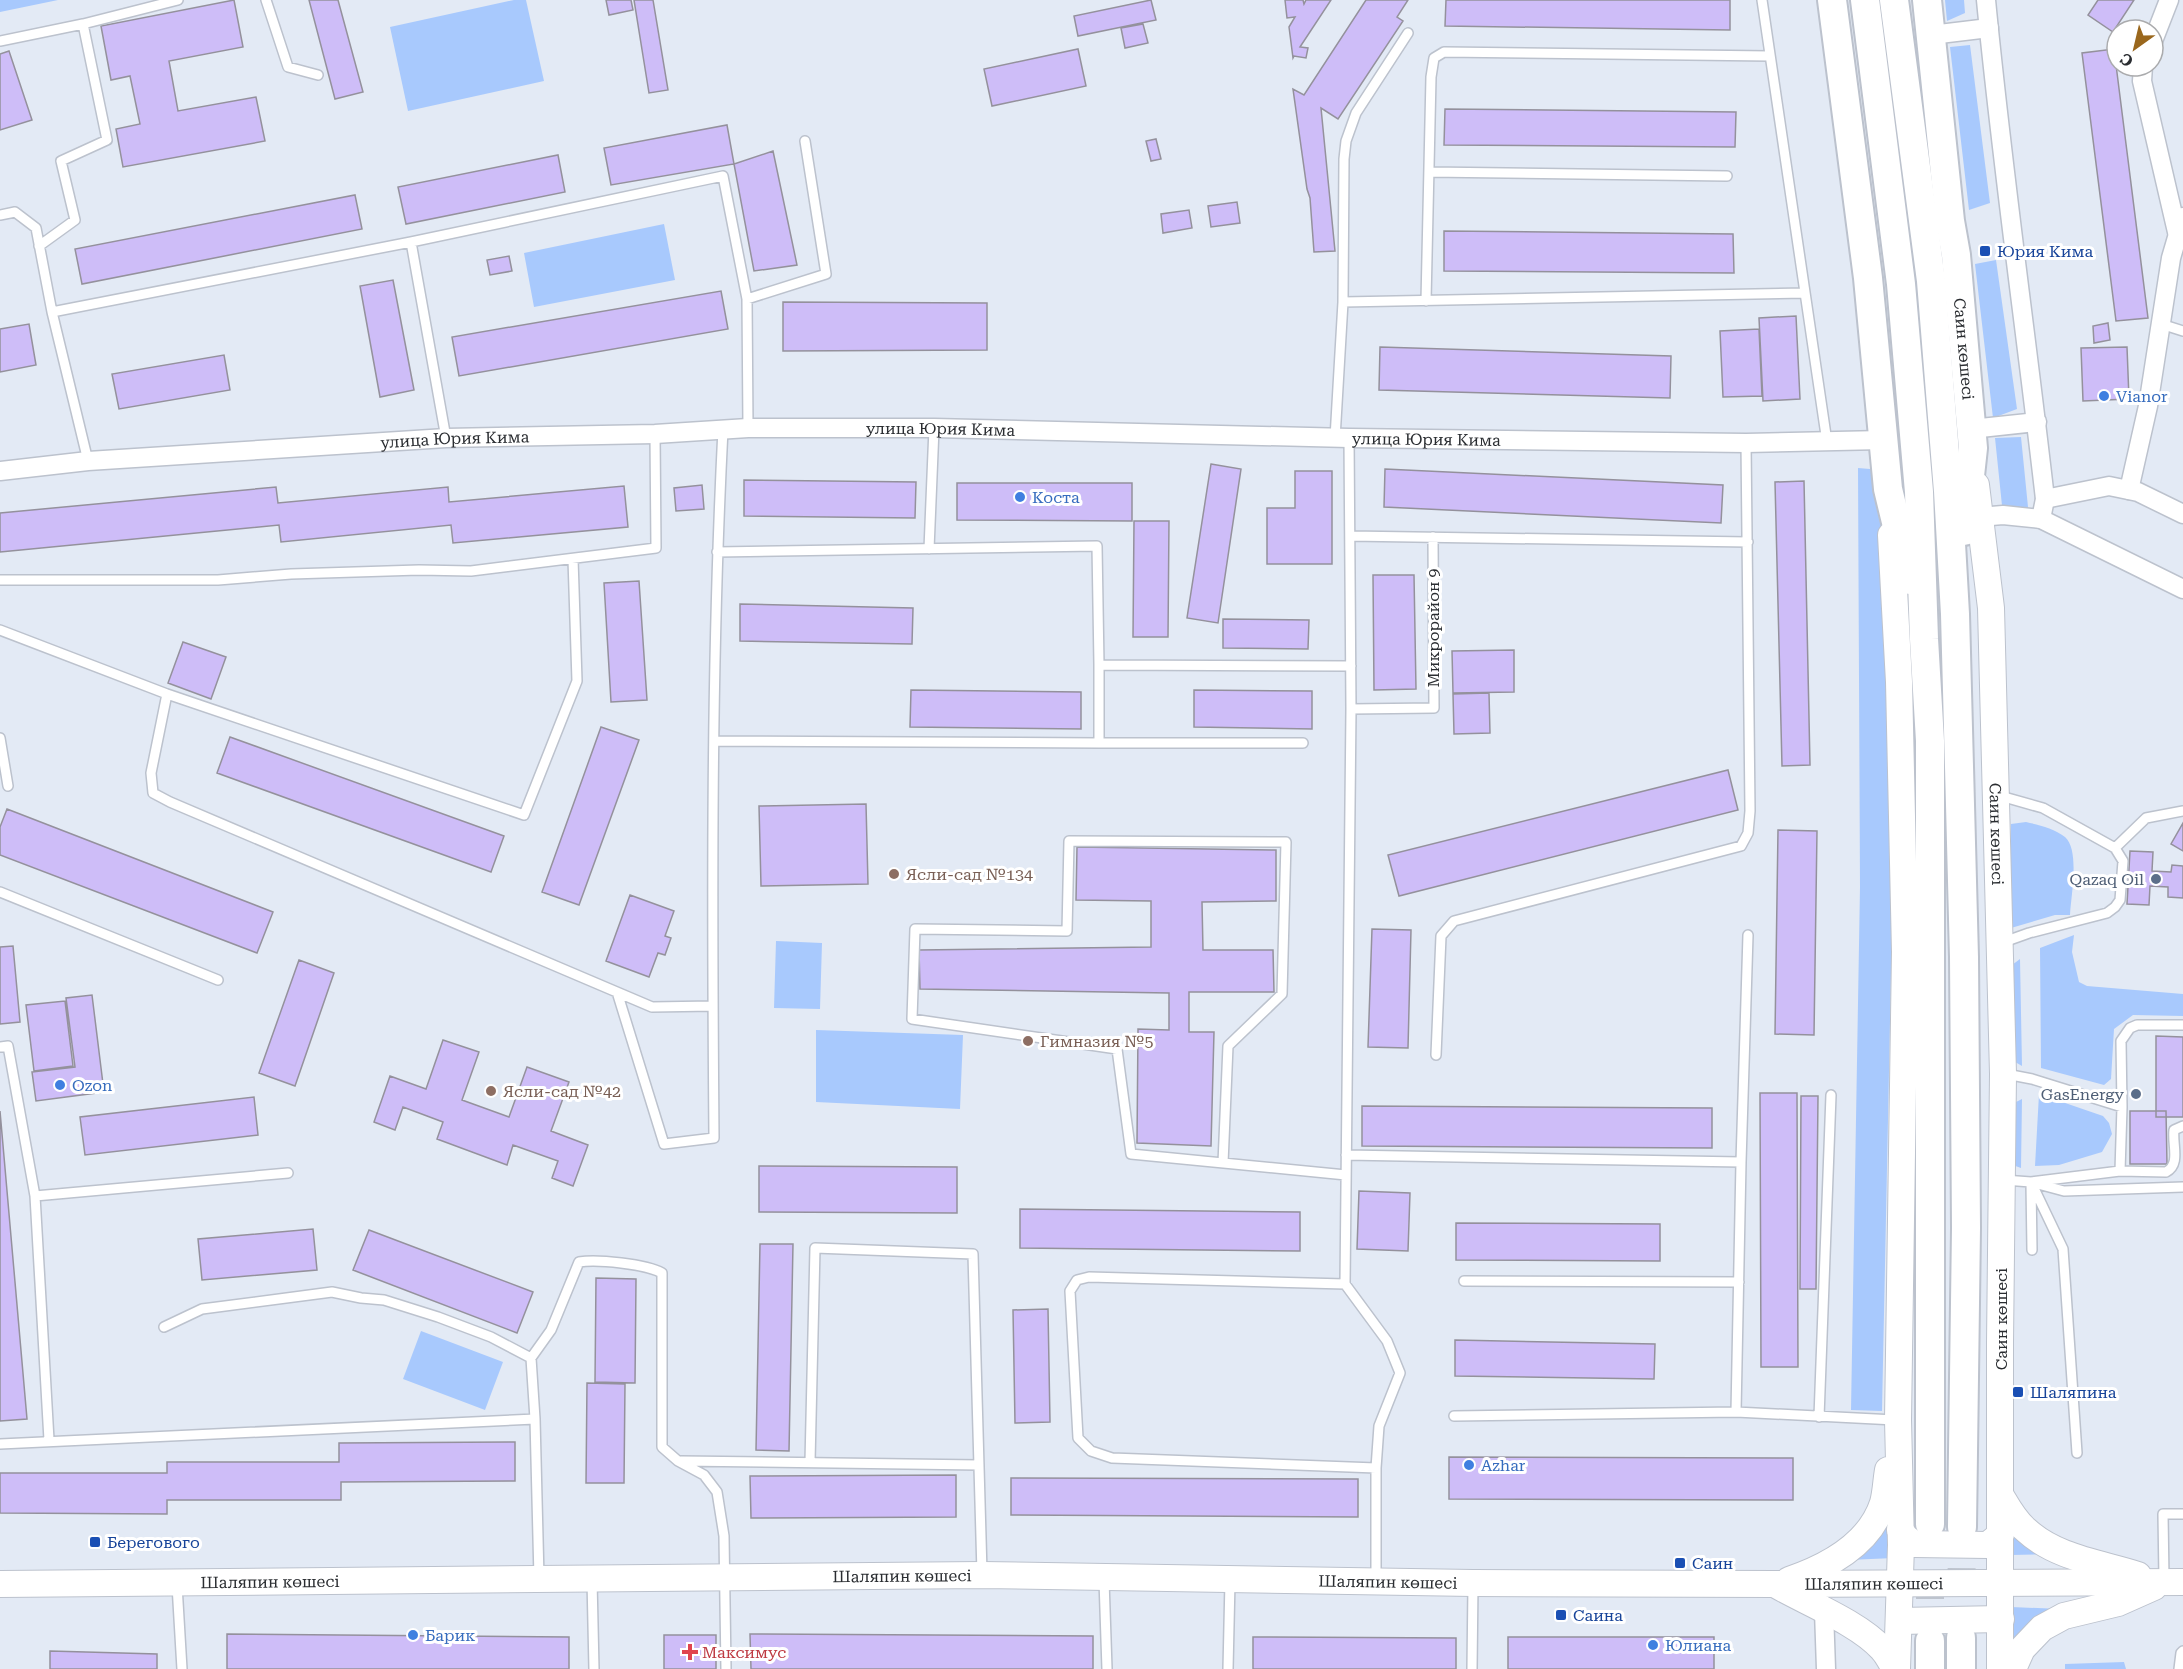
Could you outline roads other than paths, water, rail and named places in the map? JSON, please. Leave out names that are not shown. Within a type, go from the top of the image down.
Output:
[{"type":"main road","points":[[1833,0],[1868,278],[1888,489],[1899,682],[1905,952],[1898,1420],[1900,1584],[1896,1669]]},
{"type":"main road","points":[[1865,0],[1901,284],[1919,492],[1930,741],[1930,1524]]},
{"type":"main road","name":"Саин көшесі","points":[[1893,0],[1931,281],[1948,491],[1955,614],[1963,934],[1966,1217],[1962,1527]]},
{"type":"main road","name":"Саин көшесі","points":[[1926,0],[1950,221],[1956,255],[1979,517],[1991,608],[2003,1074],[2000,1669]]},
{"type":"main road","points":[[1856,184],[1875,69]]},
{"type":"main road","points":[[1906,90],[1950,221]]},
{"type":"main road","points":[[1955,614],[1972,439]]},
{"type":"main road","points":[[1888,489],[1924,639]]},
{"type":"main road","points":[[1775,1584],[1808,1573],[1842,1554],[1874,1521],[1882,1503],[1898,1420]]},
{"type":"main road","points":[[2001,1496],[2026,1530],[2055,1549],[2077,1558],[2174,1582]]},
{"type":"main road","points":[[1900,1530],[1914,1544],[1989,1545],[2001,1534]]},
{"type":"main road","name":"Шаляпин көшесі","points":[[0,1584],[982,1575],[1473,1583],[2174,1582]]},
{"type":"main road","points":[[2013,1669],[2022,1649],[2042,1628],[2064,1616],[2118,1603],[2174,1582]]},
{"type":"main road","points":[[1775,1584],[1868,1636],[1883,1650],[1896,1669]]},
{"type":"main road","points":[[1899,1621],[2001,1619]]},
{"type":"main road","points":[[1961,1638],[1961,1669]]},
{"type":"main road","points":[[1930,1641],[1930,1669]]},
{"type":"street","points":[[1986,0],[2005,180],[2037,422],[2045,499],[2041,519]]},
{"type":"street","points":[[2162,18],[2169,0]]},
{"type":"street","points":[[1931,35],[1989,28]]},
{"type":"street","points":[[2129,490],[2148,406],[2180,224],[2142,78]]},
{"type":"street","points":[[1972,439],[2037,422]]},
{"type":"street","name":"улица Юрия Кима","points":[[0,471],[88,461],[446,438],[655,434],[748,428],[934,428],[1342,438],[1746,443],[1883,440]]},
{"type":"street","points":[[2045,499],[2109,486],[2138,492],[2183,514]]},
{"type":"street","points":[[1979,517],[2003,515],[2041,519],[2183,590]]},
{"type":"street","points":[[1824,1611],[1826,1669]]},
{"type":"lane","points":[[0,41],[83,24],[178,0]]},
{"type":"lane","points":[[266,0],[288,67],[318,75]]},
{"type":"lane","points":[[1762,0],[1827,442]]},
{"type":"lane","points":[[39,246],[75,220],[61,161],[107,140],[83,24]]},
{"type":"lane","points":[[1376,1581],[1376,1468],[1379,1425],[1400,1373],[1387,1341],[1345,1284],[1351,666],[1350,536],[1342,438],[1344,159],[1346,141],[1356,114],[1407,33]]},
{"type":"lane","points":[[1426,301],[1431,77],[1434,58],[1444,52],[1770,56]]},
{"type":"lane","points":[[747,299],[826,274],[805,141]]},
{"type":"lane","points":[[1429,172],[1726,176]]},
{"type":"lane","points":[[52,312],[411,242],[723,176],[747,299],[748,428]]},
{"type":"lane","points":[[0,215],[15,212],[36,228],[52,312],[88,461]]},
{"type":"lane","points":[[411,242],[446,438]]},
{"type":"lane","points":[[1343,302],[1805,293]]},
{"type":"lane","points":[[2161,324],[2183,331]]},
{"type":"lane","points":[[929,549],[934,428]]},
{"type":"lane","points":[[617,992],[664,1144],[714,1138],[714,741],[717,552],[723,429]]},
{"type":"lane","points":[[0,580],[218,580],[291,574],[407,570],[471,571],[656,548],[655,434]]},
{"type":"lane","points":[[1436,1055],[1441,936],[1454,921],[1741,846],[1748,833],[1750,812],[1746,443]]},
{"type":"lane","points":[[1350,536],[1748,542]]},
{"type":"lane","name":"Микрорайон 9","points":[[1351,709],[1434,708],[1433,537]]},
{"type":"lane","points":[[717,552],[1097,546],[1099,743]]},
{"type":"lane","points":[[0,630],[167,694],[524,815],[577,681],[573,559]]},
{"type":"lane","points":[[1098,665],[1351,666]]},
{"type":"lane","points":[[167,694],[151,773],[153,793],[181,807],[652,1007],[713,1006]]},
{"type":"lane","points":[[0,738],[8,786]]},
{"type":"lane","points":[[714,741],[1303,742]]},
{"type":"lane","points":[[1996,795],[2043,808],[2115,848],[2123,861],[2120,900],[2107,913],[2029,933],[1999,944]]},
{"type":"lane","points":[[2115,848],[2146,818],[2183,811]]},
{"type":"lane","points":[[1223,1163],[1228,1046],[1282,994],[1286,842],[1069,841],[1067,931],[915,929],[912,1019],[1117,1049],[1131,1154],[1223,1163],[1346,1174]]},
{"type":"lane","points":[[0,892],[218,980]]},
{"type":"lane","points":[[1736,1412],[1748,935]]},
{"type":"lane","points":[[2120,1172],[2121,1041],[2130,1029],[2137,1025],[2183,1025]]},
{"type":"lane","points":[[0,1047],[8,1046],[35,1196],[49,1440]]},
{"type":"lane","points":[[2003,1074],[2032,1079],[2122,1107]]},
{"type":"lane","points":[[1819,1417],[1831,1095]]},
{"type":"lane","points":[[2002,1180],[2031,1182],[2120,1172],[2166,1172],[2175,1163],[2174,1130],[2183,1126]]},
{"type":"lane","points":[[1346,1155],[1741,1162]]},
{"type":"lane","points":[[35,1196],[288,1173]]},
{"type":"lane","points":[[2031,1182],[2064,1191],[2183,1187]]},
{"type":"lane","points":[[2031,1182],[2032,1250]]},
{"type":"lane","points":[[2031,1182],[2063,1249],[2077,1453]]},
{"type":"lane","points":[[810,1462],[815,1248],[973,1254],[982,1575]]},
{"type":"lane","points":[[539,1578],[531,1358],[551,1330],[579,1262],[593,1260],[650,1268],[662,1273],[662,1447],[678,1461],[704,1475],[717,1492],[722,1516],[726,1669]]},
{"type":"lane","points":[[1345,1284],[1089,1277],[1077,1280],[1070,1291],[1078,1438],[1091,1451],[1112,1458],[1376,1468]]},
{"type":"lane","points":[[1464,1281],[1739,1282]]},
{"type":"lane","points":[[164,1327],[202,1309],[332,1293],[384,1300],[438,1317],[491,1338],[531,1358]]},
{"type":"lane","points":[[1454,1416],[1736,1412],[1898,1420]]},
{"type":"lane","points":[[0,1444],[535,1419]]},
{"type":"lane","points":[[678,1461],[979,1465]]},
{"type":"lane","points":[[2174,1582],[2163,1515],[2183,1514]]},
{"type":"lane","points":[[1104,1577],[1107,1669]]},
{"type":"lane","points":[[592,1578],[594,1669]]},
{"type":"lane","points":[[1228,1669],[1230,1579]]},
{"type":"lane","points":[[177,1581],[182,1669]]},
{"type":"lane","points":[[1472,1669],[1473,1583]]},
{"type":"lane","points":[[2179,1669],[2183,1651]]},
{"type":"tunnel","points":[[1930,1524],[1930,1641]]},
{"type":"tunnel","points":[[1961,1638],[1962,1527]]},
{"type":"place","name":"Юрия Кима","points":[[1985,251]]},
{"type":"place","name":"Vianor","points":[[2104,396]]},
{"type":"place","name":"Коста","points":[[1020,497]]},
{"type":"place","name":"Ясли-сад №134","points":[[894,874]]},
{"type":"place","name":"Qazaq Oil","points":[[2156,879]]},
{"type":"place","name":"Гимназия №5","points":[[1028,1041]]},
{"type":"place","name":"Ozon","points":[[60,1085]]},
{"type":"place","name":"Ясли-сад №42","points":[[491,1091]]},
{"type":"place","name":"GasEnergy","points":[[2136,1094]]},
{"type":"place","name":"Шаляпина","points":[[2018,1392]]},
{"type":"place","name":"Azhar","points":[[1469,1465]]},
{"type":"place","name":"Берегового","points":[[95,1542]]},
{"type":"place","name":"Саин","points":[[1680,1563]]},
{"type":"place","name":"Саина","points":[[1561,1615]]},
{"type":"place","name":"Барик","points":[[413,1635]]},
{"type":"place","name":"Юлиана","points":[[1653,1645]]},
{"type":"place","name":"Максимус","points":[[690,1652]]}]
